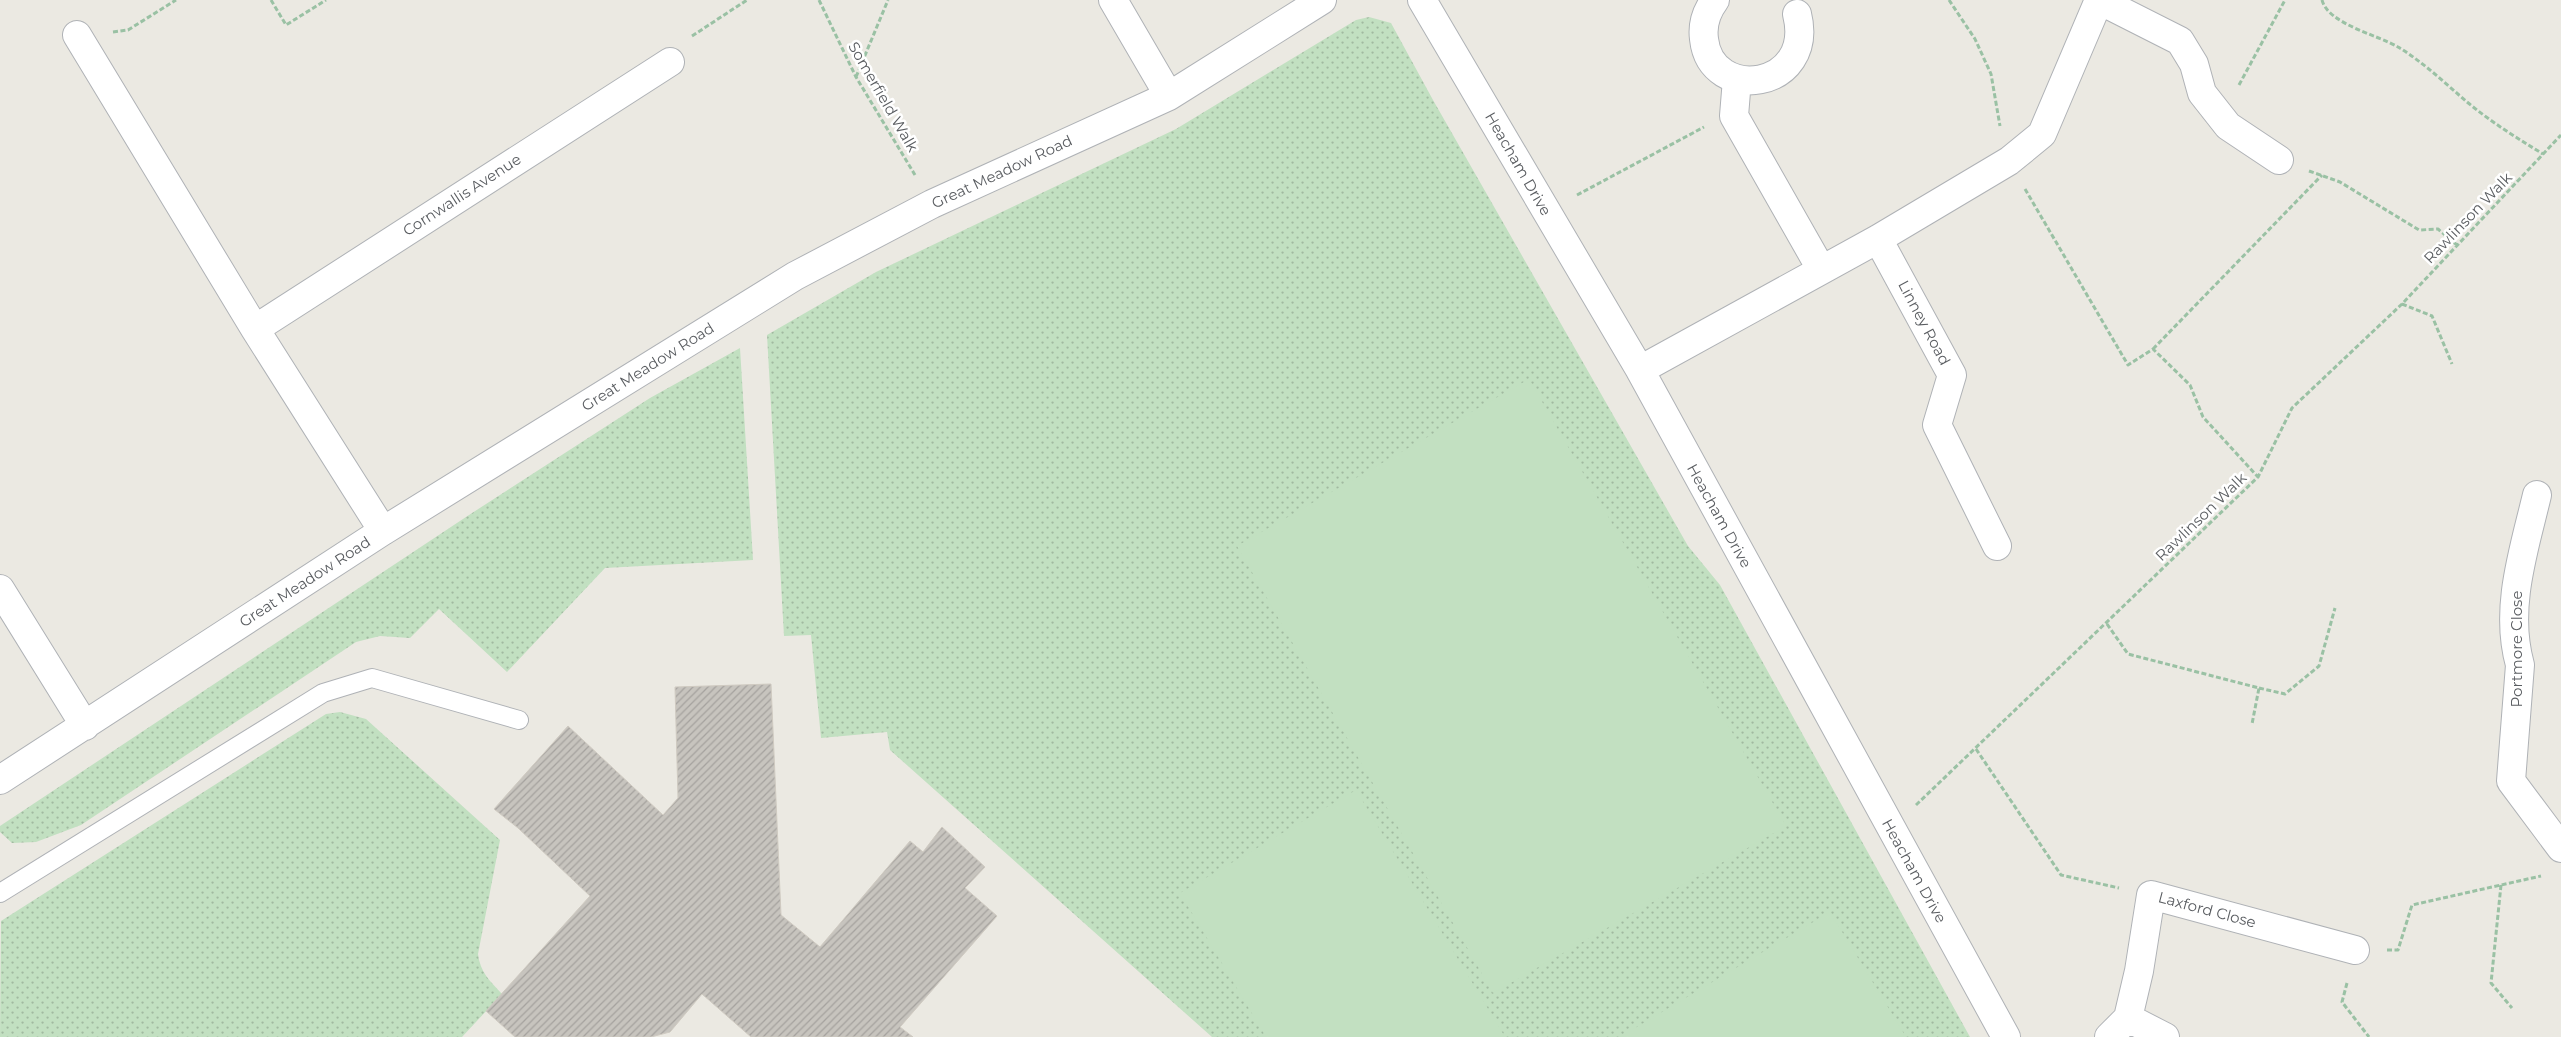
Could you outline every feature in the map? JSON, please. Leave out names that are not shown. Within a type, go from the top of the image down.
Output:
[{"type":"street","points":[[1113,0],[1169,96]]},
{"type":"street","name":"Great Meadow Road","points":[[0,780],[383,531],[795,276],[932,204],[1169,96],[1322,0]]},
{"type":"street","name":"Heacham Drive","points":[[1422,0],[1545,212],[1640,370],[1890,829],[2006,1037]]},
{"type":"street","points":[[1715,0],[1706,14],[1703,30],[1705,46],[1712,60],[1723,72],[1737,79],[1761,80],[1769,78],[1783,70],[1794,58],[1800,43],[1800,26],[1792,7]]},
{"type":"street","points":[[1640,370],[1878,239],[2009,162],[2042,134],[2099,0],[2180,41],[2194,64],[2202,92],[2228,126],[2279,160]]},
{"type":"street","points":[[77,35],[255,329],[383,531]]},
{"type":"street","name":"Cornwallis Avenue","points":[[255,329],[670,62]]},
{"type":"street","points":[[1737,79],[1734,116],[1821,269]]},
{"type":"street","name":"Linney Road","points":[[1878,239],[1952,375],[1937,425],[1998,546]]},
{"type":"street","name":"Portmore Close","points":[[2537,494],[2514,596],[2516,651],[2520,665],[2511,781],[2561,848]]},
{"type":"street","points":[[0,589],[85,726]]},
{"type":"street","name":"Laxford Close","points":[[2128,1018],[2139,971],[2150,895],[2355,950]]},
{"type":"street","points":[[2109,1037],[2128,1018],[2165,1037]]},
{"type":"lane","points":[[0,893],[323,693],[372,678],[519,720]]},
{"type":"path","points":[[77,35],[128,30],[176,0]]},
{"type":"path","points":[[271,0],[286,25],[326,0]]},
{"type":"path","points":[[670,62],[676,47],[747,0]]},
{"type":"path","name":"Somerfield Walk","points":[[819,0],[856,78],[932,204]]},
{"type":"path","points":[[856,78],[888,0]]},
{"type":"path","points":[[1949,0],[1975,39],[1991,74],[1998,118],[2009,162],[2128,365],[2153,349],[2322,175]]},
{"type":"path","points":[[2221,117],[2285,0]]},
{"type":"path","points":[[2322,0],[2324,7],[2343,22],[2398,47],[2496,124],[2543,154]]},
{"type":"path","points":[[1545,212],[1704,127]]},
{"type":"path","name":"Rawlinson Walk","points":[[1890,829],[2107,624],[2258,477],[2292,408],[2402,304],[2561,135]]},
{"type":"path","points":[[2279,160],[2340,182],[2419,230],[2438,229],[2457,245]]},
{"type":"path","points":[[2402,304],[2432,316],[2452,364]]},
{"type":"path","points":[[2153,349],[2190,385],[2202,417],[2258,477]]},
{"type":"path","points":[[2107,624],[2128,654],[2285,694],[2319,666],[2335,608]]},
{"type":"path","points":[[2252,724],[2259,688]]},
{"type":"path","points":[[1976,749],[2061,875],[2150,895]]},
{"type":"path","points":[[2370,1037],[2342,1002],[2355,950],[2398,950],[2412,905],[2544,875]]},
{"type":"path","points":[[2501,885],[2491,983],[2512,1008]]},
{"type":"green space","points":[[1369,17],[1391,23],[1433,100],[1688,546],[1720,585],[1970,1037],[1212,1037],[890,750],[887,732],[821,738],[811,635],[784,636],[767,335],[876,272],[1176,129],[1356,20]]},
{"type":"green space","points":[[740,348],[753,560],[605,568],[507,672],[439,609],[410,638],[380,636],[356,642],[81,825],[36,842],[12,843],[0,832],[0,826],[469,515],[650,398]]},
{"type":"green space","points":[[1529,379],[1786,826],[1493,993],[1237,546]]},
{"type":"green space","points":[[340,712],[366,719],[500,840],[478,954],[483,971],[502,994],[462,1037],[0,1037],[1,921],[326,714]]},
{"type":"green space","points":[[1356,790],[1505,1037],[1266,1037],[1180,893]]},
{"type":"green space","points":[[1830,912],[1906,1037],[1620,1037]]},
{"type":"building","points":[[771,684],[781,915],[820,947],[910,841],[923,852],[942,827],[985,867],[965,888],[997,916],[900,1027],[913,1037],[751,1037],[702,994],[670,1032],[651,1037],[515,1037],[486,1011],[590,896],[518,828],[494,809],[568,726],[663,815],[678,798],[675,687]]}]
